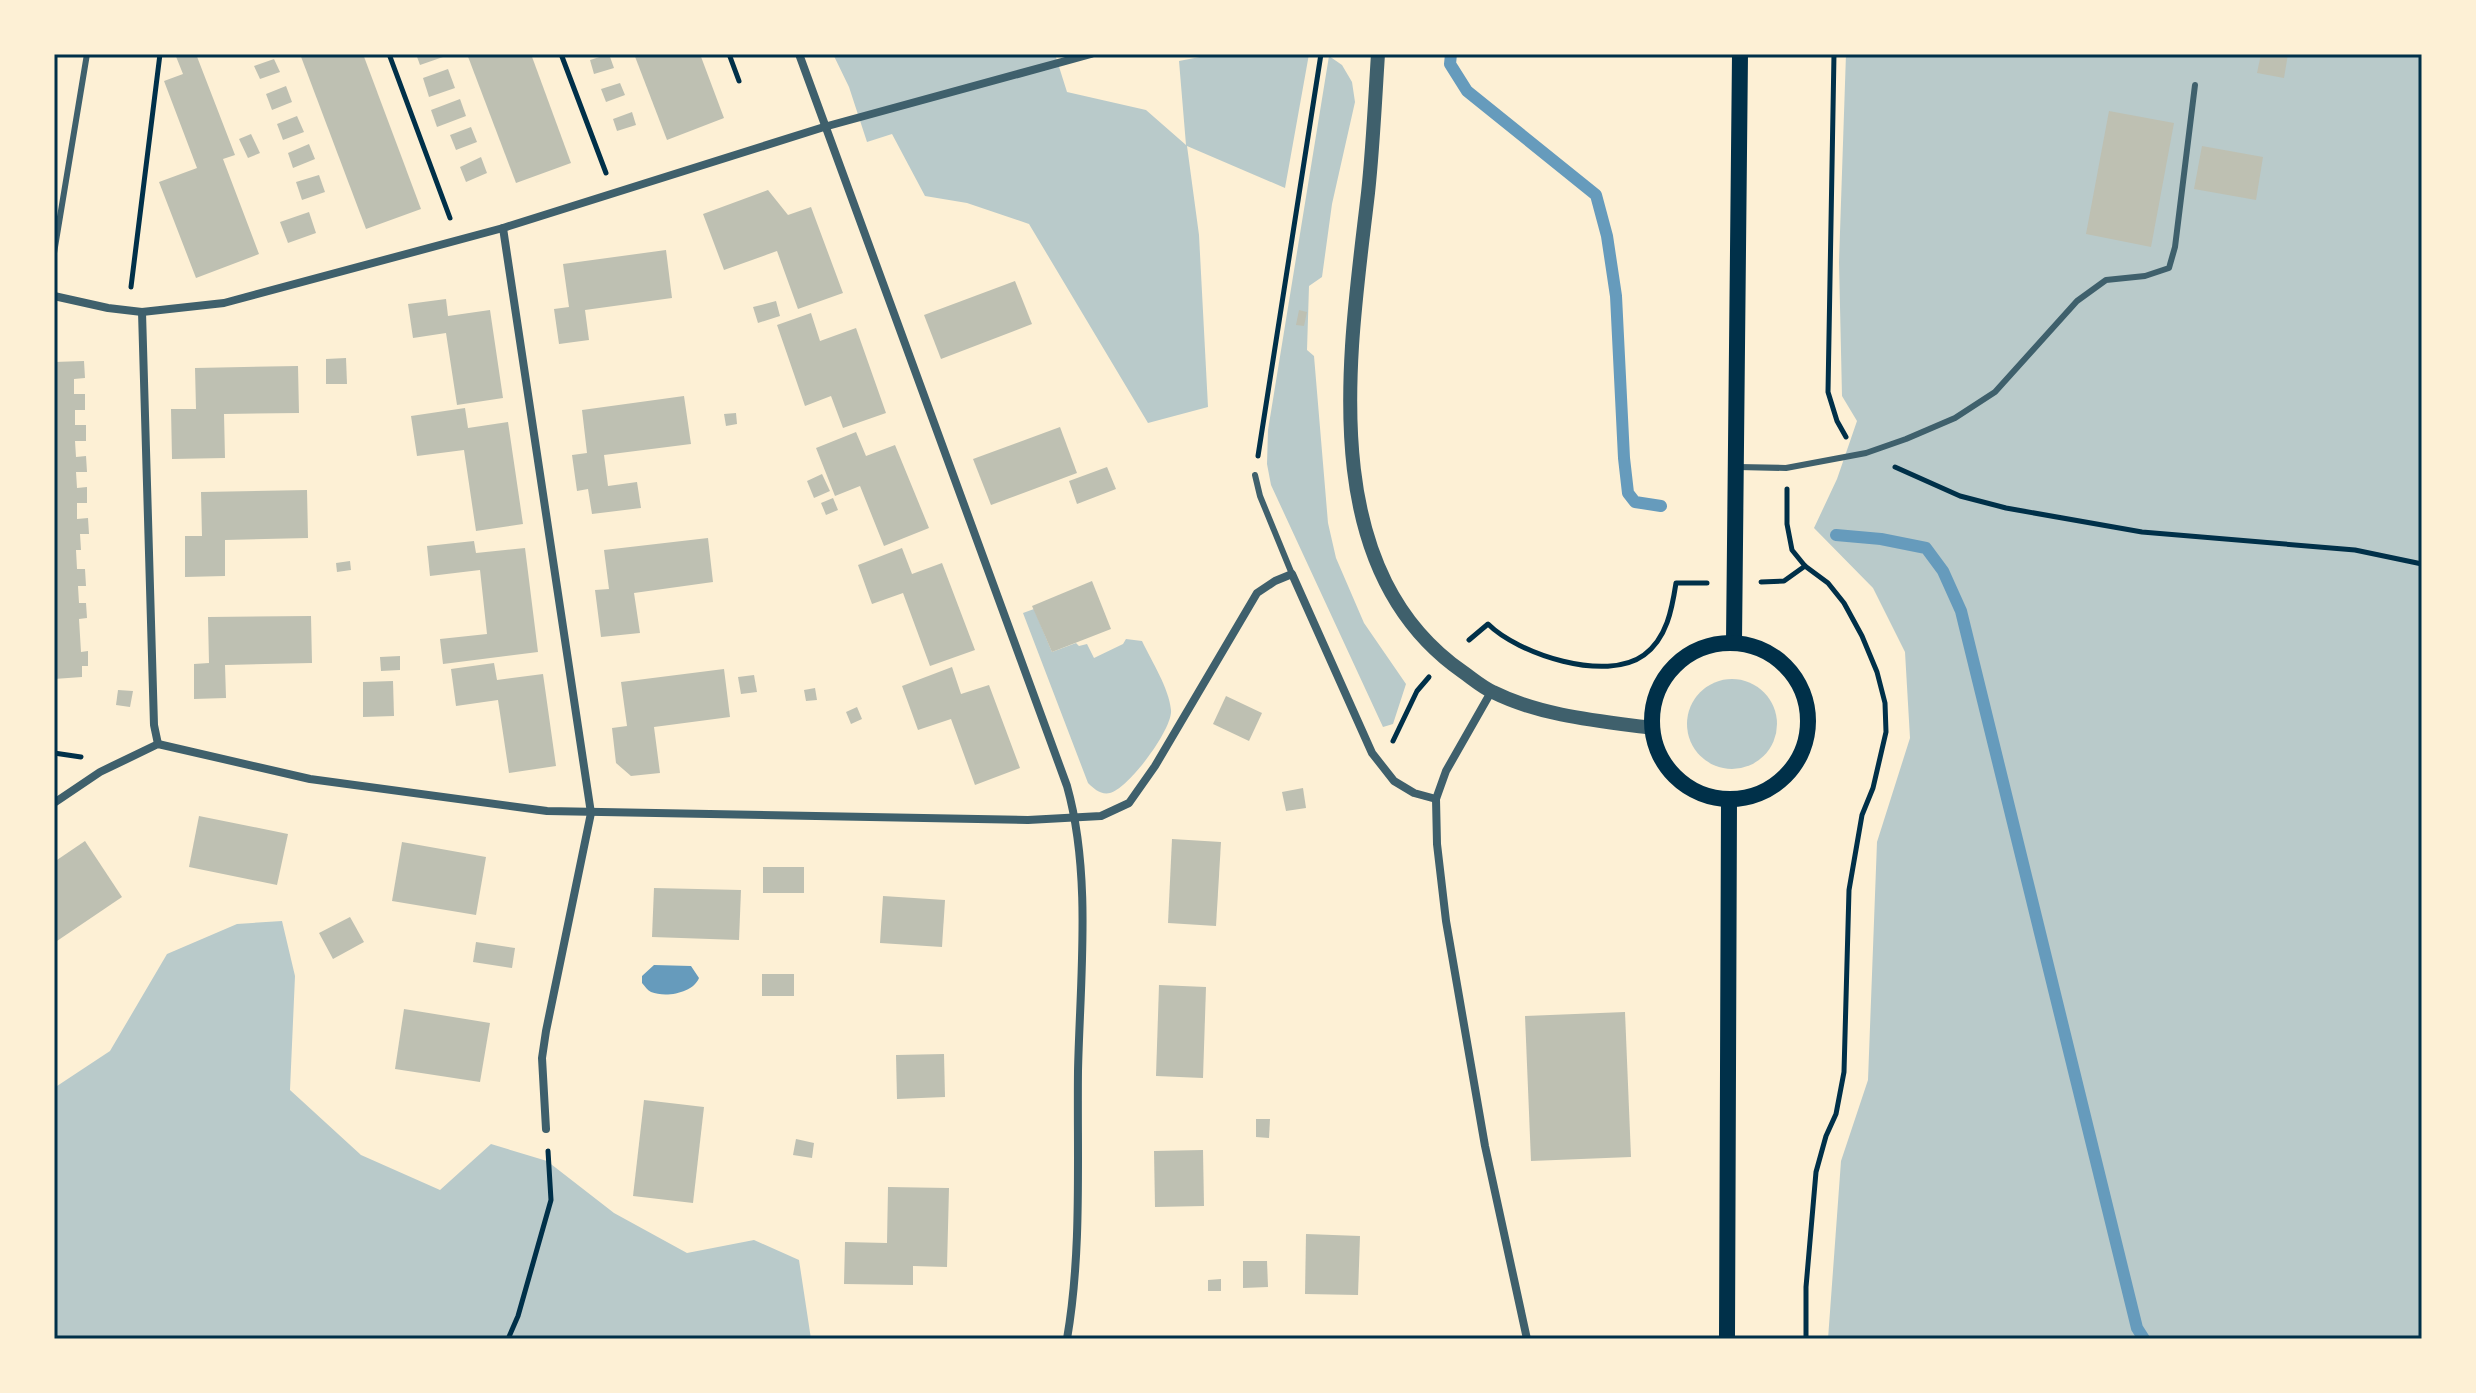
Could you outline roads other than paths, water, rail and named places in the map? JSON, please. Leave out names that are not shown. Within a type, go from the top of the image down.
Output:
[{"type":"main road","points":[[1734,642],[1740,54]]},
{"type":"main road","points":[[1734,642],[1763,650],[1788,668],[1800,684],[1807,703],[1809,724],[1801,753],[1785,777],[1749,797],[1729,799],[1701,793],[1677,779],[1660,756],[1652,728],[1652,709],[1667,674],[1681,660],[1697,650],[1734,642]]},
{"type":"main road","points":[[1727,1339],[1729,799]]},
{"type":"street","points":[[799,54],[1067,786],[1076,818],[1082,866],[1075,1282],[1067,1339]]},
{"type":"street","points":[[54,296],[142,312],[224,303],[503,228],[824,127],[1091,54]]},
{"type":"street","points":[[1378,54],[1370,172],[1355,301],[1350,413],[1353,471],[1362,522],[1384,578],[1422,638],[1445,660],[1491,692],[1530,707],[1600,722],[1652,728]]},
{"type":"street","points":[[503,228],[591,813],[542,1058],[546,1129]]},
{"type":"street","points":[[142,312],[153,710],[158,744]]},
{"type":"street","points":[[54,803],[100,772],[158,744],[310,779],[547,811],[1028,820],[1101,816],[1129,803],[1162,754],[1257,593],[1292,574],[1372,753],[1394,781],[1414,793],[1436,799]]},
{"type":"street","points":[[1491,692],[1446,771],[1436,799],[1437,844],[1446,921],[1485,1146],[1527,1339]]},
{"type":"lane","points":[[54,253],[87,54]]},
{"type":"lane","points":[[1736,467],[1786,468],[1866,453],[1955,418],[1995,392],[2077,301],[2106,280],[2145,276],[2169,268],[2175,247],[2195,85]]},
{"type":"lane","points":[[1255,475],[1260,496],[1292,574]]},
{"type":"water","points":[[654,965],[691,966],[699,978],[685,991],[651,992],[642,983],[642,976]]},
{"type":"waterway","points":[[1451,54],[1450,64],[1467,91],[1596,195],[1607,236],[1616,296],[1628,493],[1635,502],[1661,506]]},
{"type":"waterway","points":[[1836,535],[1881,539],[1926,548],[1943,571],[1961,611],[2137,1328],[2144,1339]]}]
